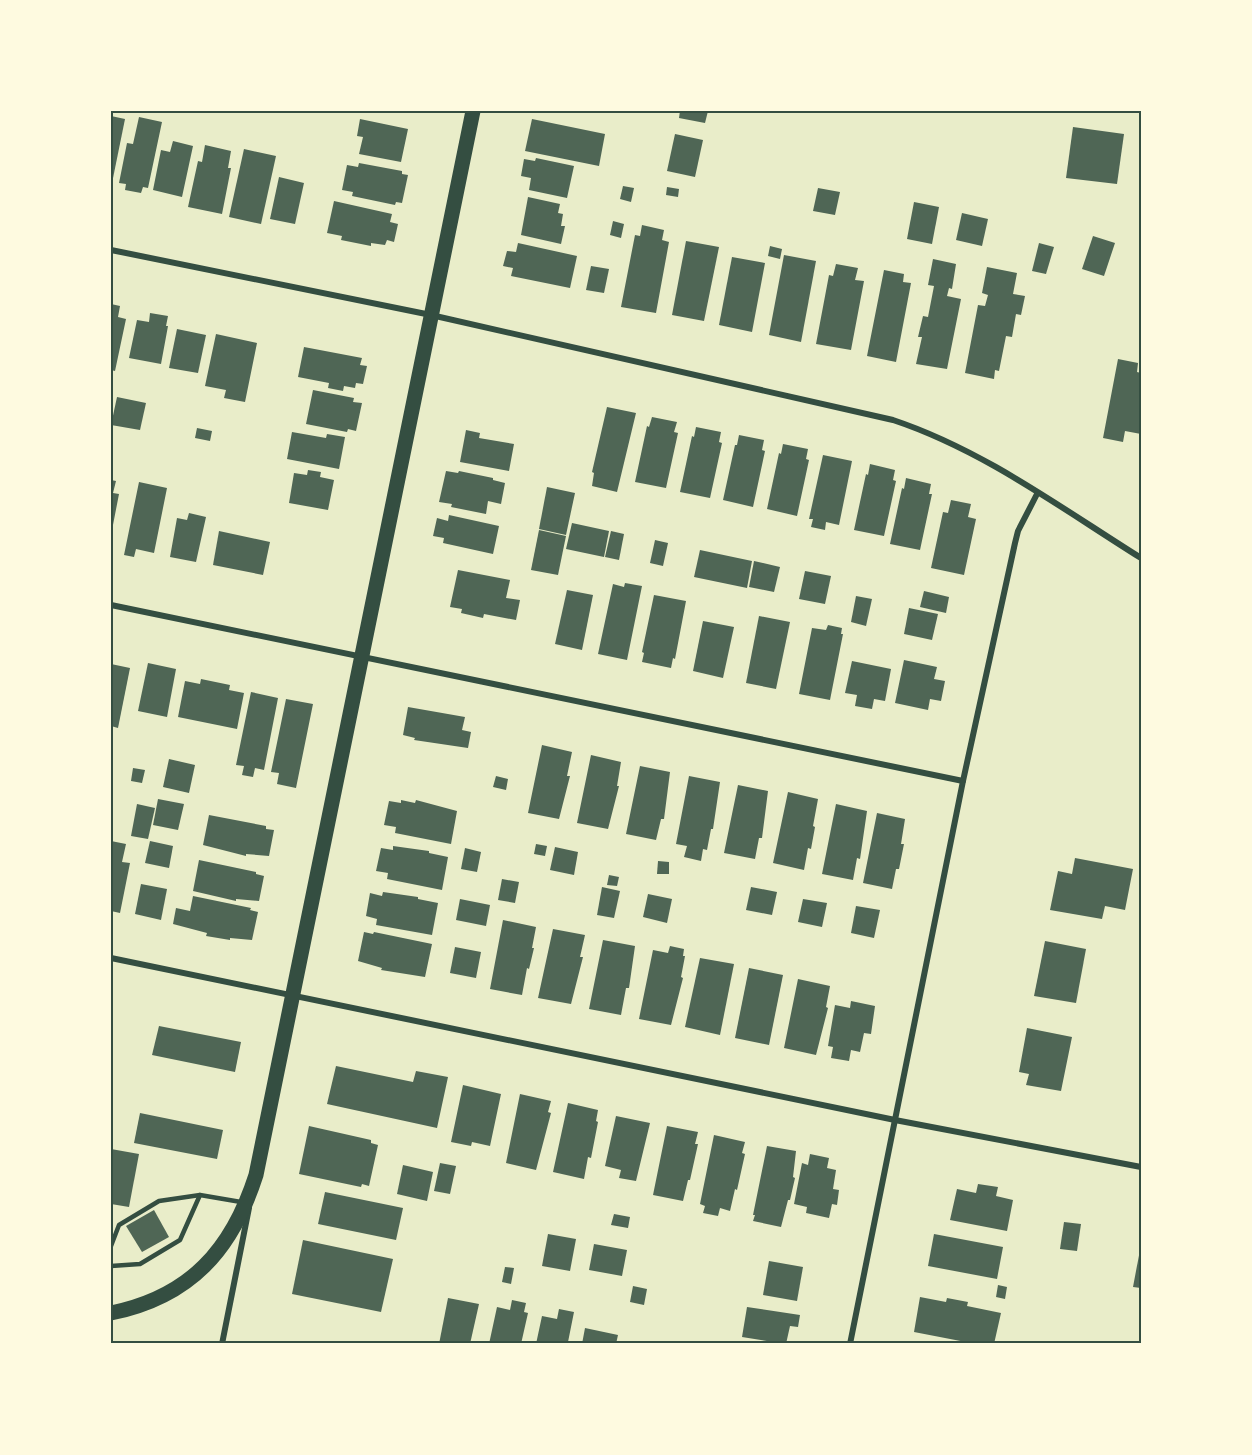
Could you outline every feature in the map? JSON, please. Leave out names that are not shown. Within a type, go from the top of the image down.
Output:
[{"type":"main road","points":[[111,1313],[135,1308],[159,1299],[197,1274],[222,1246],[247,1203],[256,1175],[473,111]]},
{"type":"street","points":[[111,250],[431,315],[893,420],[935,436],[985,460],[1141,558]]},
{"type":"street","points":[[850,1344],[963,781],[1016,537],[1038,494]]},
{"type":"street","points":[[111,605],[963,781]]},
{"type":"street","points":[[111,958],[895,1120],[1141,1167]]},
{"type":"street","points":[[222,1344],[256,1175]]},
{"type":"lane","points":[[111,1246],[119,1226],[159,1201],[200,1195],[247,1203]]},
{"type":"lane","points":[[111,1266],[140,1264],[180,1240],[200,1195]]},
{"type":"building","points":[[680,111],[708,111],[705,123],[679,118]]},
{"type":"building","points":[[111,116],[125,119],[112,183],[111,183]]},
{"type":"building","points":[[139,117],[162,122],[148,188],[143,187],[141,193],[125,190],[126,184],[119,183],[127,143],[133,144]]},
{"type":"building","points":[[360,119],[408,129],[401,162],[359,154],[363,137],[357,136]]},
{"type":"building","points":[[532,119],[605,134],[599,166],[525,151]]},
{"type":"building","points":[[1073,127],[1124,134],[1117,184],[1066,178]]},
{"type":"building","points":[[675,134],[703,140],[695,177],[667,171]]},
{"type":"building","points":[[173,141],[193,146],[182,197],[153,190],[161,150],[170,152]]},
{"type":"building","points":[[205,145],[231,151],[228,168],[231,168],[222,214],[188,207],[198,161],[202,162]]},
{"type":"building","points":[[244,149],[276,156],[261,224],[229,217]]},
{"type":"building","points":[[536,158],[574,166],[567,198],[529,190],[531,178],[521,176],[524,159],[535,161]]},
{"type":"building","points":[[359,163],[402,171],[402,174],[408,175],[402,203],[396,202],[395,205],[352,196],[353,192],[342,190],[347,165],[358,167]]},
{"type":"building","points":[[279,177],[304,183],[295,224],[270,219]]},
{"type":"building","points":[[623,186],[634,188],[631,202],[620,199]]},
{"type":"building","points":[[667,187],[679,189],[678,197],[666,195]]},
{"type":"building","points":[[818,188],[840,192],[835,215],[813,211]]},
{"type":"building","points":[[528,197],[560,204],[558,213],[563,214],[561,226],[565,226],[561,244],[521,235]]},
{"type":"building","points":[[334,201],[392,214],[390,222],[398,224],[394,242],[387,240],[385,245],[371,243],[371,246],[341,240],[342,236],[327,233]]},
{"type":"building","points":[[914,202],[939,207],[932,244],[907,239]]},
{"type":"building","points":[[962,213],[988,219],[982,246],[956,240]]},
{"type":"building","points":[[613,221],[624,224],[621,238],[610,235]]},
{"type":"building","points":[[642,225],[664,230],[662,240],[669,242],[656,313],[621,307],[635,235],[640,236]]},
{"type":"building","points":[[1093,236],[1115,243],[1104,276],[1082,269]]},
{"type":"building","points":[[686,241],[719,247],[704,321],[672,315]]},
{"type":"building","points":[[518,243],[577,256],[570,288],[511,276],[513,268],[503,266],[507,251],[516,252]]},
{"type":"building","points":[[1039,243],[1054,247],[1046,274],[1032,271]]},
{"type":"building","points":[[770,246],[782,249],[780,259],[768,256]]},
{"type":"building","points":[[784,255],[816,261],[801,342],[769,335]]},
{"type":"building","points":[[732,257],[765,263],[752,332],[719,325]]},
{"type":"building","points":[[933,259],[956,264],[952,289],[949,288],[947,296],[961,299],[947,369],[916,364],[922,337],[918,337],[923,316],[928,317],[934,286],[928,285]]},
{"type":"building","points":[[836,264],[858,268],[855,280],[864,281],[851,350],[816,344],[829,275],[833,276]]},
{"type":"building","points":[[591,266],[609,269],[604,293],[586,290]]},
{"type":"building","points":[[987,267],[1017,273],[1013,294],[1025,296],[1021,315],[1016,314],[1012,337],[1006,336],[999,371],[995,370],[994,379],[965,373],[978,305],[985,306],[988,295],[982,293]]},
{"type":"building","points":[[884,270],[904,274],[903,282],[911,283],[896,362],[867,356]]},
{"type":"building","points":[[111,304],[120,306],[118,317],[126,319],[115,371],[111,370]]},
{"type":"building","points":[[150,313],[168,316],[161,364],[129,358],[137,320],[149,322]]},
{"type":"building","points":[[177,329],[206,335],[198,373],[169,368]]},
{"type":"building","points":[[216,334],[257,343],[245,402],[224,398],[226,390],[205,386]]},
{"type":"building","points":[[304,347],[362,358],[360,365],[367,366],[363,384],[356,383],[355,388],[344,386],[343,391],[328,388],[329,383],[298,377]]},
{"type":"building","points":[[1118,359],[1138,363],[1137,372],[1141,373],[1141,434],[1125,431],[1123,442],[1103,438]]},
{"type":"building","points":[[313,390],[354,398],[353,402],[362,403],[356,431],[348,429],[347,432],[306,424]]},
{"type":"building","points":[[117,397],[146,403],[140,430],[111,425]]},
{"type":"building","points":[[607,407],[636,413],[617,492],[592,486],[594,473],[592,472]]},
{"type":"building","points":[[652,417],[677,422],[674,432],[678,433],[666,488],[635,482],[647,426],[649,427]]},
{"type":"building","points":[[696,427],[721,432],[719,442],[722,443],[710,498],[680,492]]},
{"type":"building","points":[[197,428],[212,431],[210,441],[195,438]]},
{"type":"building","points":[[466,430],[480,433],[479,438],[514,444],[509,471],[460,462]]},
{"type":"building","points":[[292,432],[326,438],[327,434],[345,437],[339,469],[287,459]]},
{"type":"building","points":[[739,435],[764,440],[762,450],[765,451],[753,507],[723,500]]},
{"type":"building","points":[[783,444],[808,449],[806,459],[809,460],[797,516],[767,509]]},
{"type":"building","points":[[823,455],[852,461],[839,525],[826,522],[825,530],[811,527],[813,519],[809,519]]},
{"type":"building","points":[[870,464],[895,470],[893,480],[896,481],[884,536],[854,530]]},
{"type":"building","points":[[308,470],[321,472],[320,477],[334,480],[328,510],[289,503],[294,473],[307,475]]},
{"type":"building","points":[[446,471],[458,473],[459,471],[493,478],[493,480],[505,483],[501,504],[488,501],[486,514],[451,507],[452,504],[439,502]]},
{"type":"building","points":[[906,478],[931,484],[929,494],[932,494],[920,550],[890,544]]},
{"type":"building","points":[[111,480],[116,481],[113,493],[119,494],[112,530]]},
{"type":"building","points":[[139,482],[167,488],[154,553],[136,549],[134,557],[124,555]]},
{"type":"building","points":[[547,487],[575,493],[566,535],[539,529]]},
{"type":"building","points":[[951,500],[971,504],[968,517],[976,519],[964,575],[931,568],[943,512],[948,513]]},
{"type":"building","points":[[189,513],[206,517],[196,562],[170,557],[177,518],[187,520]]},
{"type":"building","points":[[449,515],[499,526],[493,554],[443,543],[444,538],[433,536],[437,518],[448,521]]},
{"type":"building","points":[[572,523],[609,531],[604,557],[566,549]]},
{"type":"building","points":[[539,530],[566,536],[558,575],[531,570]]},
{"type":"building","points":[[219,531],[270,542],[263,575],[213,565]]},
{"type":"building","points":[[611,531],[624,534],[619,560],[605,557]]},
{"type":"building","points":[[655,540],[668,543],[663,566],[650,563]]},
{"type":"building","points":[[700,550],[752,561],[747,588],[694,577]]},
{"type":"building","points":[[754,561],[780,567],[774,592],[749,587]]},
{"type":"building","points":[[458,570],[510,580],[506,598],[520,600],[516,620],[484,614],[483,618],[461,613],[462,609],[450,607]]},
{"type":"building","points":[[805,571],[831,576],[825,604],[799,599]]},
{"type":"building","points":[[625,583],[642,586],[627,660],[598,654],[613,584],[624,587]]},
{"type":"building","points":[[567,590],[593,595],[582,650],[555,644]]},
{"type":"building","points":[[924,591],[949,597],[946,613],[920,607]]},
{"type":"building","points":[[654,595],[686,601],[675,659],[673,658],[671,668],[642,662]]},
{"type":"building","points":[[856,596],[872,599],[866,626],[851,622]]},
{"type":"building","points":[[909,608],[938,614],[932,640],[904,634]]},
{"type":"building","points":[[759,616],[790,622],[776,689],[746,683]]},
{"type":"building","points":[[703,621],[734,627],[723,678],[693,671]]},
{"type":"building","points":[[828,625],[842,628],[841,634],[843,634],[830,700],[799,694],[812,628],[826,630]]},
{"type":"building","points":[[904,660],[937,667],[934,679],[945,681],[941,701],[930,699],[928,710],[895,703]]},
{"type":"building","points":[[852,661],[891,669],[885,701],[874,699],[872,709],[855,706],[857,695],[845,693]]},
{"type":"building","points":[[148,663],[176,669],[167,717],[138,711]]},
{"type":"building","points":[[111,664],[130,668],[118,728],[111,726]]},
{"type":"building","points":[[201,679],[230,685],[229,690],[244,693],[237,729],[178,717],[185,681],[200,684]]},
{"type":"building","points":[[251,692],[278,698],[264,770],[255,768],[253,777],[242,775],[244,766],[236,765]]},
{"type":"building","points":[[286,699],[313,704],[296,788],[277,784],[279,773],[271,772]]},
{"type":"building","points":[[408,707],[465,717],[462,730],[471,732],[468,748],[414,740],[415,738],[403,735]]},
{"type":"building","points":[[542,745],[572,752],[567,776],[570,776],[559,819],[528,813]]},
{"type":"building","points":[[591,755],[621,762],[617,786],[619,786],[608,829],[577,823]]},
{"type":"building","points":[[169,759],[195,765],[189,793],[163,787]]},
{"type":"building","points":[[640,766],[670,772],[664,819],[661,819],[656,840],[626,834]]},
{"type":"building","points":[[133,768],[145,770],[142,783],[131,781]]},
{"type":"building","points":[[496,776],[508,779],[506,790],[493,787]]},
{"type":"building","points":[[689,776],[720,782],[713,829],[711,829],[707,850],[703,849],[701,861],[684,857],[687,846],[676,844]]},
{"type":"building","points":[[738,785],[768,791],[762,838],[759,838],[755,859],[724,853]]},
{"type":"building","points":[[788,792],[818,799],[811,849],[808,848],[804,870],[773,863]]},
{"type":"building","points":[[158,799],[184,804],[178,830],[153,825]]},
{"type":"building","points":[[401,800],[415,803],[416,800],[457,811],[451,844],[395,833],[396,827],[384,825],[389,801],[401,803]]},
{"type":"building","points":[[137,804],[155,808],[148,839],[131,836]]},
{"type":"building","points":[[836,804],[867,811],[860,859],[857,858],[853,880],[822,874]]},
{"type":"building","points":[[877,813],[905,819],[901,844],[904,844],[892,889],[863,883]]},
{"type":"building","points":[[209,815],[266,826],[266,829],[274,830],[269,856],[246,854],[246,856],[203,845]]},
{"type":"building","points":[[111,841],[126,844],[122,862],[130,863],[120,913],[111,911]]},
{"type":"building","points":[[150,841],[173,846],[169,868],[145,863]]},
{"type":"building","points":[[536,844],[547,846],[545,856],[534,854]]},
{"type":"building","points":[[393,846],[429,851],[429,853],[448,857],[442,890],[387,879],[388,873],[376,871],[381,848],[393,850]]},
{"type":"building","points":[[555,847],[578,852],[574,875],[550,870]]},
{"type":"building","points":[[465,848],[481,852],[477,872],[461,869]]},
{"type":"building","points":[[1075,858],[1133,869],[1125,910],[1105,906],[1102,919],[1050,910],[1058,871],[1072,874]]},
{"type":"building","points":[[199,860],[256,872],[264,876],[259,901],[236,899],[236,901],[193,891]]},
{"type":"building","points":[[658,861],[669,862],[669,874],[657,874]]},
{"type":"building","points":[[609,875],[619,877],[617,886],[607,885]]},
{"type":"building","points":[[502,879],[519,882],[515,903],[498,900]]},
{"type":"building","points":[[141,884],[167,889],[161,920],[135,914]]},
{"type":"building","points":[[602,887],[620,891],[614,918],[597,915]]},
{"type":"building","points":[[751,887],[777,892],[772,915],[746,910]]},
{"type":"building","points":[[383,892],[418,897],[418,899],[438,903],[432,935],[376,925],[377,919],[366,916],[370,893],[382,896]]},
{"type":"building","points":[[648,894],[672,899],[667,923],[643,917]]},
{"type":"building","points":[[193,896],[251,908],[250,910],[258,912],[252,940],[230,938],[230,940],[206,936],[207,933],[173,924],[176,908],[190,911]]},
{"type":"building","points":[[460,899],[490,905],[486,926],[456,920]]},
{"type":"building","points":[[803,899],[827,903],[822,927],[798,922]]},
{"type":"building","points":[[856,906],[880,910],[874,938],[851,933]]},
{"type":"building","points":[[503,920],[536,927],[532,948],[534,948],[529,969],[527,968],[522,995],[490,989]]},
{"type":"building","points":[[553,929],[585,935],[580,957],[583,957],[571,1004],[538,998]]},
{"type":"building","points":[[364,932],[432,944],[425,977],[381,970],[382,968],[358,961]]},
{"type":"building","points":[[603,940],[635,946],[629,988],[626,988],[621,1015],[589,1009]]},
{"type":"building","points":[[1045,941],[1086,949],[1076,1003],[1034,996]]},
{"type":"building","points":[[670,946],[684,949],[683,956],[685,956],[681,977],[683,978],[671,1025],[639,1019],[653,950],[668,953]]},
{"type":"building","points":[[455,947],[481,952],[476,978],[450,973]]},
{"type":"building","points":[[700,958],[734,964],[720,1035],[685,1027]]},
{"type":"building","points":[[749,968],[783,975],[769,1045],[735,1038]]},
{"type":"building","points":[[798,979],[830,986],[826,1007],[828,1008],[816,1055],[784,1048]]},
{"type":"building","points":[[851,1001],[875,1006],[871,1034],[864,1033],[860,1052],[851,1050],[849,1061],[831,1058],[833,1047],[828,1046],[835,1005],[850,1008]]},
{"type":"building","points":[[159,1026],[241,1042],[235,1072],[152,1055]]},
{"type":"building","points":[[1027,1028],[1072,1037],[1061,1091],[1026,1085],[1029,1074],[1019,1072]]},
{"type":"building","points":[[336,1066],[413,1082],[416,1071],[448,1077],[437,1128],[327,1104]]},
{"type":"building","points":[[463,1085],[501,1094],[490,1146],[472,1142],[471,1146],[451,1142]]},
{"type":"building","points":[[520,1094],[551,1101],[548,1112],[551,1113],[536,1170],[506,1163]]},
{"type":"building","points":[[568,1103],[598,1110],[591,1158],[588,1157],[584,1179],[553,1172]]},
{"type":"building","points":[[140,1113],[223,1130],[217,1159],[134,1143]]},
{"type":"building","points":[[616,1116],[650,1123],[636,1181],[619,1178],[621,1170],[605,1166]]},
{"type":"building","points":[[309,1126],[371,1140],[371,1143],[378,1145],[369,1186],[362,1184],[361,1187],[299,1174]]},
{"type":"building","points":[[667,1126],[698,1132],[695,1144],[698,1144],[683,1201],[653,1195]]},
{"type":"building","points":[[714,1135],[745,1142],[742,1153],[745,1154],[730,1211],[720,1208],[718,1216],[703,1213],[705,1206],[700,1204]]},
{"type":"building","points":[[767,1146],[796,1151],[793,1177],[795,1178],[781,1227],[753,1221]]},
{"type":"building","points":[[111,1149],[139,1154],[129,1207],[111,1204]]},
{"type":"building","points":[[810,1154],[829,1158],[827,1168],[836,1170],[833,1189],[839,1190],[837,1205],[832,1204],[829,1218],[806,1213],[807,1207],[794,1204],[802,1163],[808,1165]]},
{"type":"building","points":[[440,1163],[456,1166],[450,1194],[434,1191]]},
{"type":"building","points":[[403,1165],[433,1172],[427,1201],[397,1194]]},
{"type":"building","points":[[978,1184],[998,1187],[996,1196],[1013,1200],[1007,1231],[950,1220],[957,1189],[976,1193]]},
{"type":"building","points":[[325,1192],[403,1208],[396,1240],[318,1224]]},
{"type":"building","points":[[154,1210],[169,1237],[142,1252],[126,1226]]},
{"type":"building","points":[[614,1214],[630,1217],[628,1228],[611,1225]]},
{"type":"building","points":[[1064,1222],[1081,1224],[1077,1251],[1060,1249]]},
{"type":"building","points":[[548,1234],[576,1239],[570,1271],[542,1266]]},
{"type":"building","points":[[934,1234],[1003,1247],[997,1279],[928,1266]]},
{"type":"building","points":[[303,1240],[393,1259],[381,1312],[292,1294]]},
{"type":"building","points":[[594,1244],[627,1250],[622,1276],[589,1270]]},
{"type":"building","points":[[1141,1250],[1141,1288],[1133,1287]]},
{"type":"building","points":[[769,1261],[803,1267],[797,1301],[763,1295]]},
{"type":"building","points":[[505,1267],[514,1268],[511,1284],[502,1282]]},
{"type":"building","points":[[998,1285],[1007,1287],[1005,1299],[996,1297]]},
{"type":"building","points":[[633,1286],[647,1289],[644,1305],[630,1302]]},
{"type":"building","points":[[920,1297],[946,1302],[947,1298],[968,1302],[967,1306],[1001,1313],[994,1344],[976,1344],[914,1332]]},
{"type":"building","points":[[448,1298],[479,1304],[470,1344],[439,1344]]},
{"type":"building","points":[[512,1300],[526,1303],[524,1312],[528,1313],[521,1344],[489,1344],[497,1307],[510,1310]]},
{"type":"building","points":[[747,1307],[800,1315],[798,1327],[790,1326],[786,1344],[742,1337]]},
{"type":"building","points":[[559,1309],[574,1312],[568,1342],[573,1344],[536,1344],[542,1316],[557,1319]]},
{"type":"building","points":[[585,1328],[618,1335],[616,1344],[582,1344]]}]
